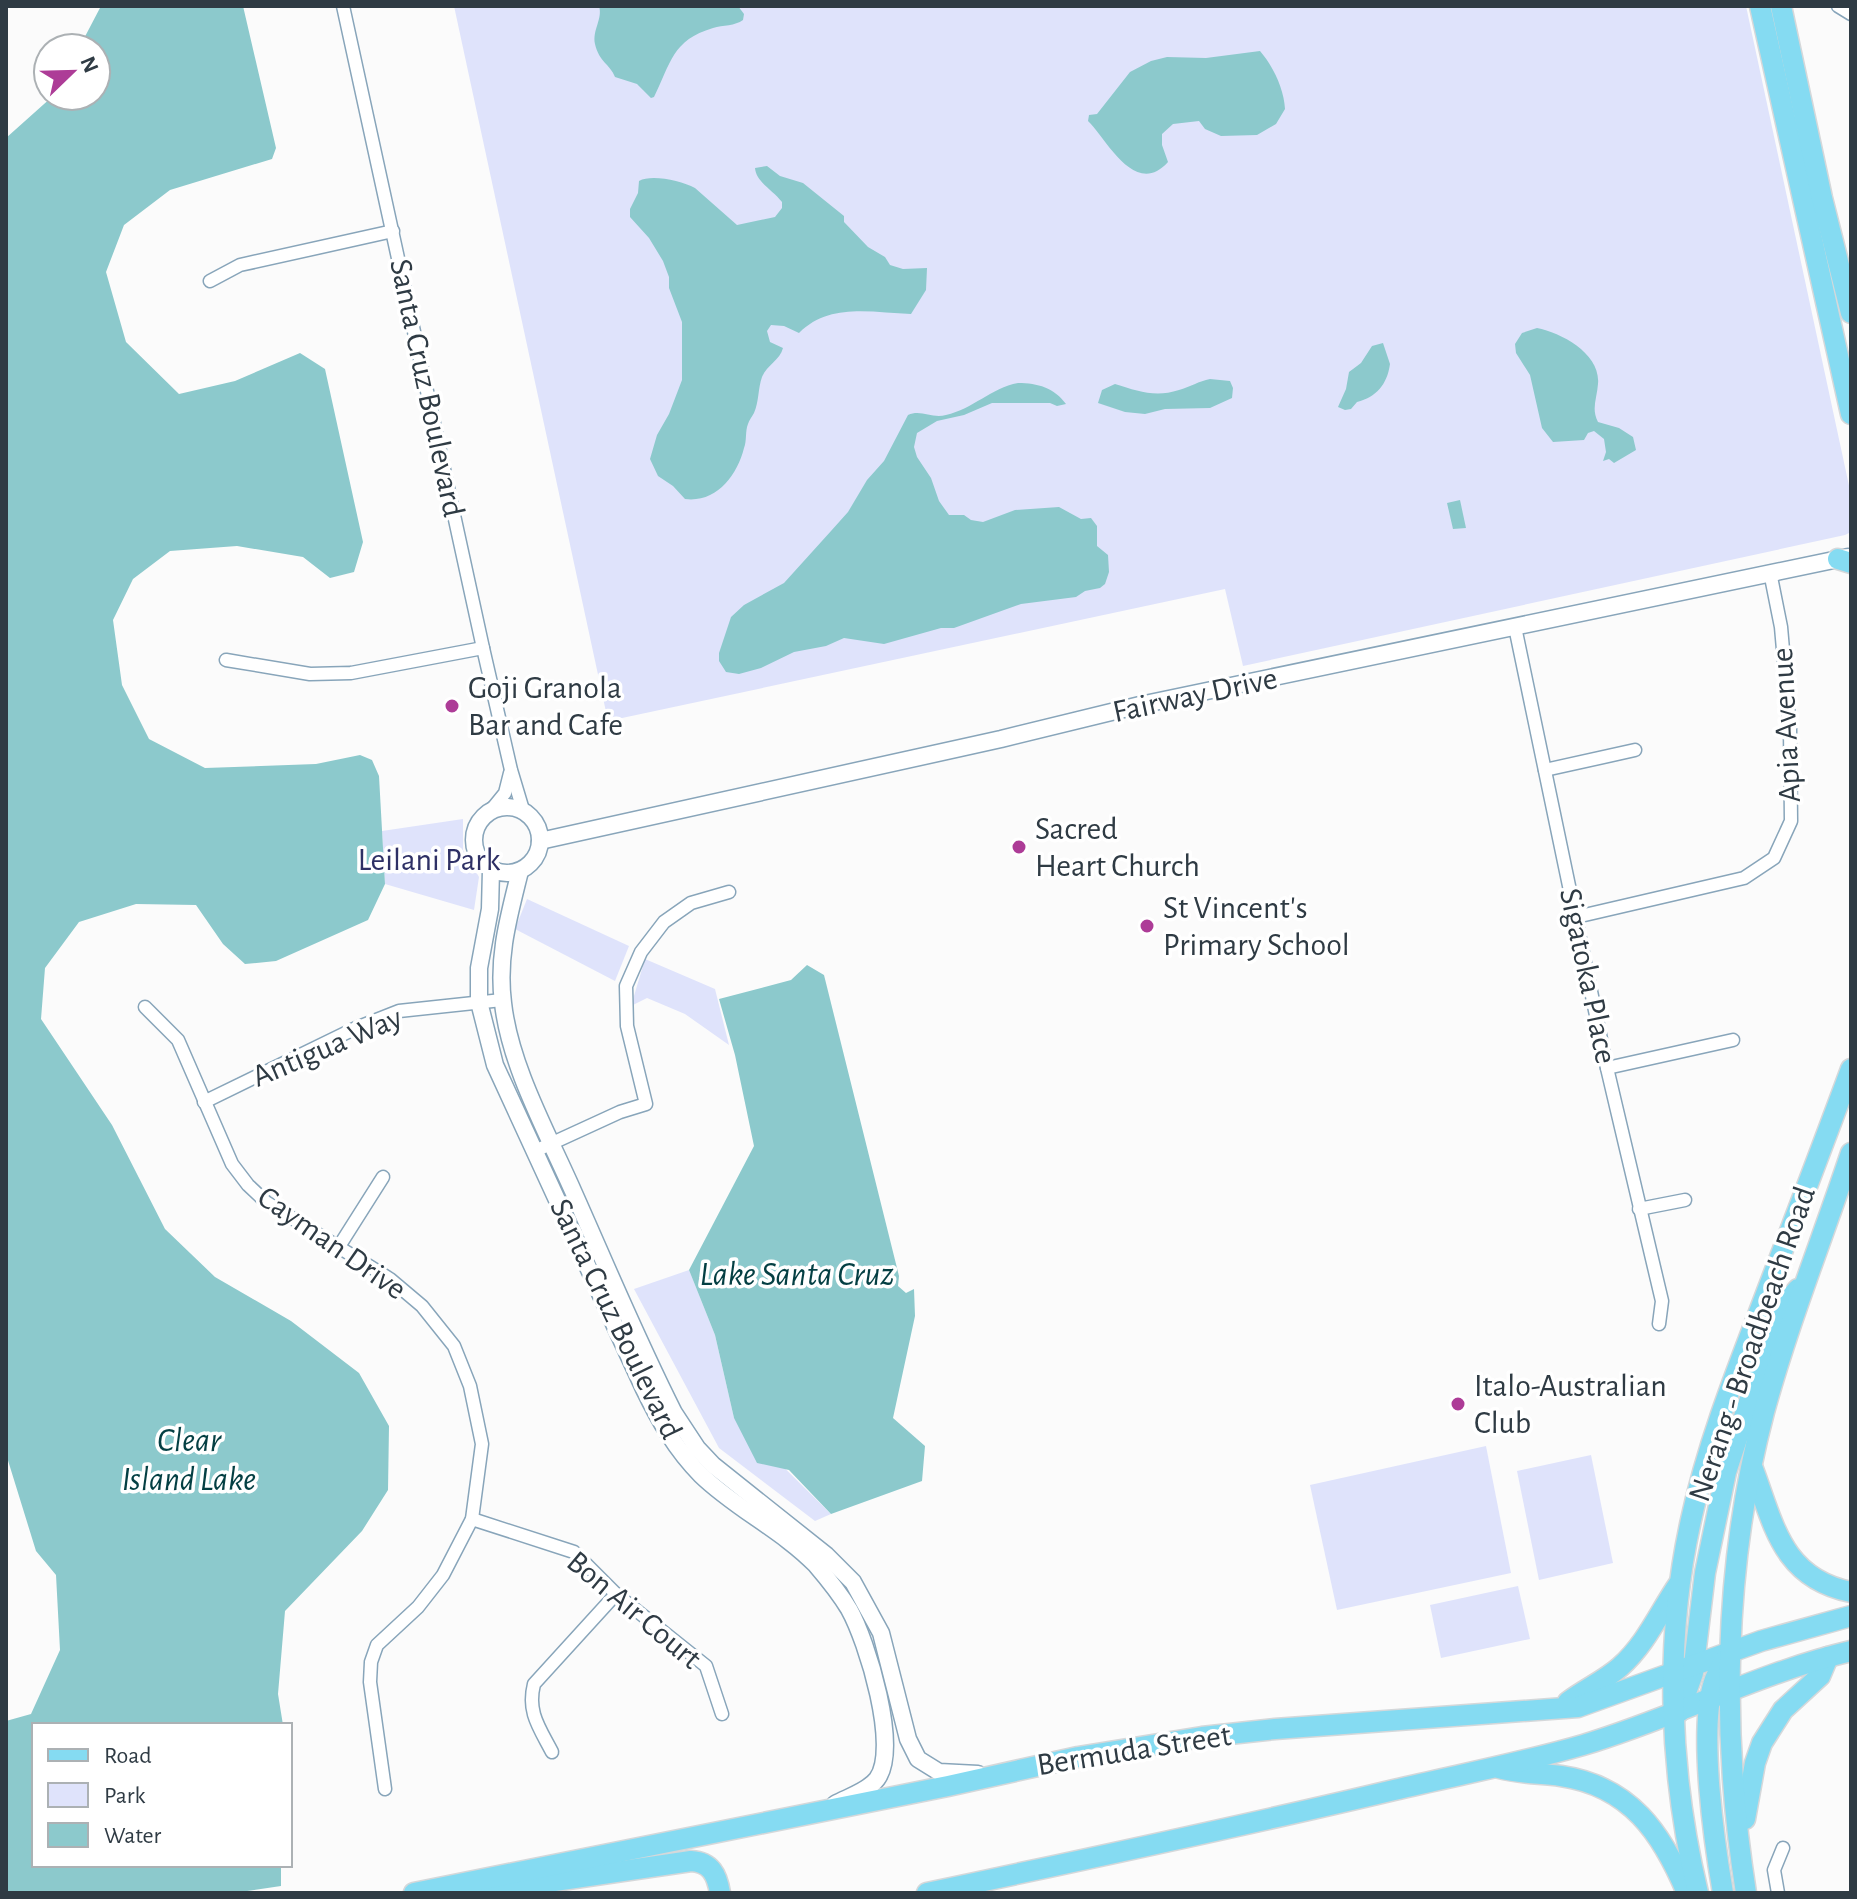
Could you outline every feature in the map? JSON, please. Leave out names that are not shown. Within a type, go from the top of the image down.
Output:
[{"type":"main road","points":[[1760,6],[1851,414]]},
{"type":"main road","points":[[1781,6],[1822,198],[1851,313]]},
{"type":"main road","name":"Nerang - Broadbeach Road","points":[[1698,1893],[1682,1810],[1674,1673],[1681,1579],[1691,1520],[1714,1435],[1851,1069]]},
{"type":"main road","name":"Nerang - Broadbeach Road","points":[[1740,1854],[1733,1774],[1731,1652],[1735,1581],[1752,1465],[1778,1365],[1851,1153]]},
{"type":"main road","points":[[1676,1713],[1694,1666],[1707,1560],[1735,1442],[1779,1311],[1807,1278]]},
{"type":"main road","points":[[1752,1465],[1771,1523],[1787,1552],[1816,1579],[1851,1592]]},
{"type":"main road","points":[[1559,1710],[1607,1678],[1634,1654],[1681,1579]]},
{"type":"main road","name":"Bermuda Street","points":[[414,1893],[1101,1753],[1218,1735],[1559,1710],[1596,1701],[1798,1629],[1851,1616]]},
{"type":"main road","points":[[927,1893],[1288,1815],[1583,1745],[1851,1651]]},
{"type":"main road","points":[[1723,1893],[1710,1765],[1710,1699],[1716,1675],[1731,1652]]},
{"type":"main road","points":[[1746,1893],[1740,1854],[1749,1790],[1762,1743],[1783,1710],[1820,1676],[1828,1657]]},
{"type":"main road","points":[[1493,1767],[1527,1775],[1562,1776],[1578,1780],[1622,1800],[1641,1816],[1665,1844],[1687,1893]]},
{"type":"main road","points":[[472,1893],[691,1861],[701,1862],[712,1869],[720,1893]]},
{"type":"street","name":"Santa Cruz Boulevard","points":[[343,6],[483,648],[523,810]]},
{"type":"street","points":[[1838,6],[1851,14]]},
{"type":"street","points":[[210,281],[240,265],[393,231]]},
{"type":"street","name":"Fairway Drive","points":[[540,841],[1001,739],[1140,705],[1770,572],[1847,559]]},
{"type":"street","name":"Apia Avenue","points":[[1576,917],[1744,878],[1774,858],[1791,821],[1790,729],[1781,627],[1770,572]]},
{"type":"street","name":"Sigatoka Place","points":[[1515,627],[1607,1068],[1662,1301],[1659,1324]]},
{"type":"street","points":[[226,660],[310,674],[351,673],[483,648]]},
{"type":"street","points":[[1545,770],[1635,750]]},
{"type":"street","points":[[492,809],[508,806],[523,810],[536,824],[540,841],[535,859],[520,871],[506,873],[491,870],[479,858],[474,841],[478,823],[505,793],[511,770]]},
{"type":"street","name":"Santa Cruz Boulevard","points":[[491,870],[490,909],[479,968],[479,1002],[495,1065],[644,1389],[670,1437],[701,1475],[815,1564],[850,1610],[861,1636],[875,1678],[885,1742],[884,1762],[874,1782],[820,1811]]},
{"type":"street","name":"Santa Cruz Boulevard","points":[[520,871],[501,949],[502,1000],[516,1059],[660,1386],[686,1433],[713,1465],[839,1566],[866,1601],[881,1633],[908,1739],[918,1759],[944,1773],[992,1774]]},
{"type":"street","points":[[535,1151],[620,1112],[646,1104],[627,1026],[626,986],[641,952],[664,922],[691,903],[729,892]]},
{"type":"street","name":"Antigua Way","points":[[204,1102],[356,1028],[399,1011],[502,1000]]},
{"type":"street","name":"Cayman Drive","points":[[145,1007],[178,1040],[232,1164],[248,1185],[266,1202],[390,1279],[422,1306],[454,1346],[470,1386],[482,1444],[472,1519],[443,1575],[418,1607],[377,1645],[371,1662],[370,1682],[385,1789]]},
{"type":"street","points":[[1607,1068],[1733,1040]]},
{"type":"street","points":[[338,1248],[383,1177]]},
{"type":"street","points":[[1639,1209],[1685,1200]]},
{"type":"street","name":"Bon Air Court","points":[[472,1519],[574,1552],[616,1594],[706,1666],[722,1714]]},
{"type":"street","points":[[552,1752],[533,1715],[530,1701],[534,1684],[616,1594]]},
{"type":"street","points":[[850,1610],[866,1601]]},
{"type":"street","points":[[885,1742],[893,1752],[902,1751],[893,1700],[893,1677]]},
{"type":"street","points":[[1778,1893],[1774,1870],[1783,1848]]},
{"type":"green space","points":[[454,6],[1746,6],[1851,495],[1851,532],[1243,666],[1225,589],[608,721]]},
{"type":"green space","name":"Leilani Park","points":[[463,819],[463,850],[479,877],[474,910],[385,884],[382,831]]},
{"type":"green space","points":[[527,899],[629,946],[615,981],[515,929]]},
{"type":"green space","points":[[645,959],[715,989],[729,1045],[685,1014],[647,998],[631,1006]]},
{"type":"green space","points":[[689,1270],[715,1335],[734,1418],[831,1514],[815,1521],[719,1448],[634,1289]]},
{"type":"green space","points":[[1486,1446],[1511,1573],[1337,1610],[1310,1485]]},
{"type":"green space","points":[[1591,1455],[1613,1563],[1539,1580],[1517,1471]]},
{"type":"green space","points":[[1518,1586],[1530,1639],[1441,1658],[1430,1605]]},
{"type":"water","name":"Clear Island Lake","points":[[101,6],[243,6],[276,148],[272,159],[170,190],[124,225],[106,272],[126,342],[179,394],[235,381],[300,353],[325,369],[363,542],[354,572],[330,578],[303,557],[237,546],[170,551],[133,579],[113,620],[122,685],[149,739],[205,768],[316,764],[360,755],[372,760],[379,776],[385,884],[368,920],[276,961],[245,964],[223,944],[196,905],[136,904],[79,922],[45,968],[41,1019],[112,1125],[165,1229],[215,1277],[291,1321],[359,1373],[389,1426],[388,1490],[362,1531],[285,1611],[278,1694],[283,1723],[32,1723],[32,1867],[281,1867],[281,1886],[233,1893],[6,1893],[6,1721],[31,1714],[60,1650],[56,1575],[36,1551],[6,1454],[6,138],[35,112],[112,112],[112,32],[87,32]]},
{"type":"water","points":[[599,6],[738,6],[744,14],[740,22],[699,33],[681,46],[651,98],[637,84],[615,77],[599,55],[594,39]]},
{"type":"water","points":[[1260,51],[1277,78],[1285,109],[1276,124],[1257,135],[1221,136],[1205,129],[1199,121],[1173,124],[1162,134],[1168,162],[1156,172],[1144,174],[1122,162],[1088,121],[1089,115],[1097,114],[1130,72],[1151,61],[1167,57],[1206,58]]},
{"type":"water","points":[[767,166],[780,176],[803,183],[844,216],[844,222],[868,247],[885,257],[890,265],[903,269],[927,268],[926,290],[911,314],[838,313],[811,323],[799,333],[784,326],[771,325],[767,331],[770,342],[783,348],[762,377],[741,458],[724,486],[706,497],[685,499],[658,476],[650,459],[657,435],[682,380],[682,322],[663,261],[649,238],[630,217],[630,209],[638,193],[639,181],[659,178],[695,188],[737,225],[775,217],[782,208],[782,202],[762,182],[755,168]]},
{"type":"water","points":[[1537,328],[1568,340],[1587,354],[1597,373],[1595,408],[1598,422],[1619,428],[1633,437],[1636,450],[1614,463],[1609,459],[1603,461],[1606,452],[1604,439],[1594,431],[1588,433],[1584,440],[1553,442],[1542,428],[1530,375],[1516,353],[1515,344],[1522,333]]},
{"type":"water","points":[[1383,343],[1390,364],[1383,384],[1351,409],[1338,407],[1349,372],[1361,363],[1372,346]]},
{"type":"water","points":[[1210,379],[1230,381],[1232,398],[1210,408],[1165,409],[1145,414],[1125,412],[1098,403],[1102,390],[1115,384],[1147,393],[1162,393]]},
{"type":"water","points":[[1018,383],[1045,388],[1066,404],[992,403],[964,415],[937,421],[917,433],[914,447],[917,457],[949,515],[964,515],[983,522],[1015,510],[1059,507],[1081,519],[1091,518],[1097,526],[1097,546],[1108,555],[1109,572],[1105,584],[1076,597],[1021,604],[954,628],[941,628],[884,644],[844,638],[826,646],[794,652],[761,668],[739,674],[726,672],[719,661],[719,653],[731,617],[744,605],[784,583],[848,512],[867,480],[884,461],[908,415],[946,415]]},
{"type":"water","points":[[1460,500],[1466,528],[1453,529],[1447,503]]},
{"type":"water","name":"Lake Santa Cruz","points":[[807,965],[824,975],[899,1276],[898,1286],[906,1293],[914,1289],[915,1316],[893,1418],[925,1446],[922,1481],[831,1514],[789,1470],[757,1463],[734,1418],[715,1335],[689,1270],[754,1146],[735,1055],[719,999],[791,980]]},
{"type":"place","name":"Goji Granola Bar and Cafe","points":[[452,706]]},
{"type":"place","name":"Sacred Heart Church","points":[[1019,847]]},
{"type":"place","name":"St Vincent's Primary School","points":[[1147,926]]},
{"type":"place","name":"Italo-Australian Club","points":[[1458,1404]]}]
